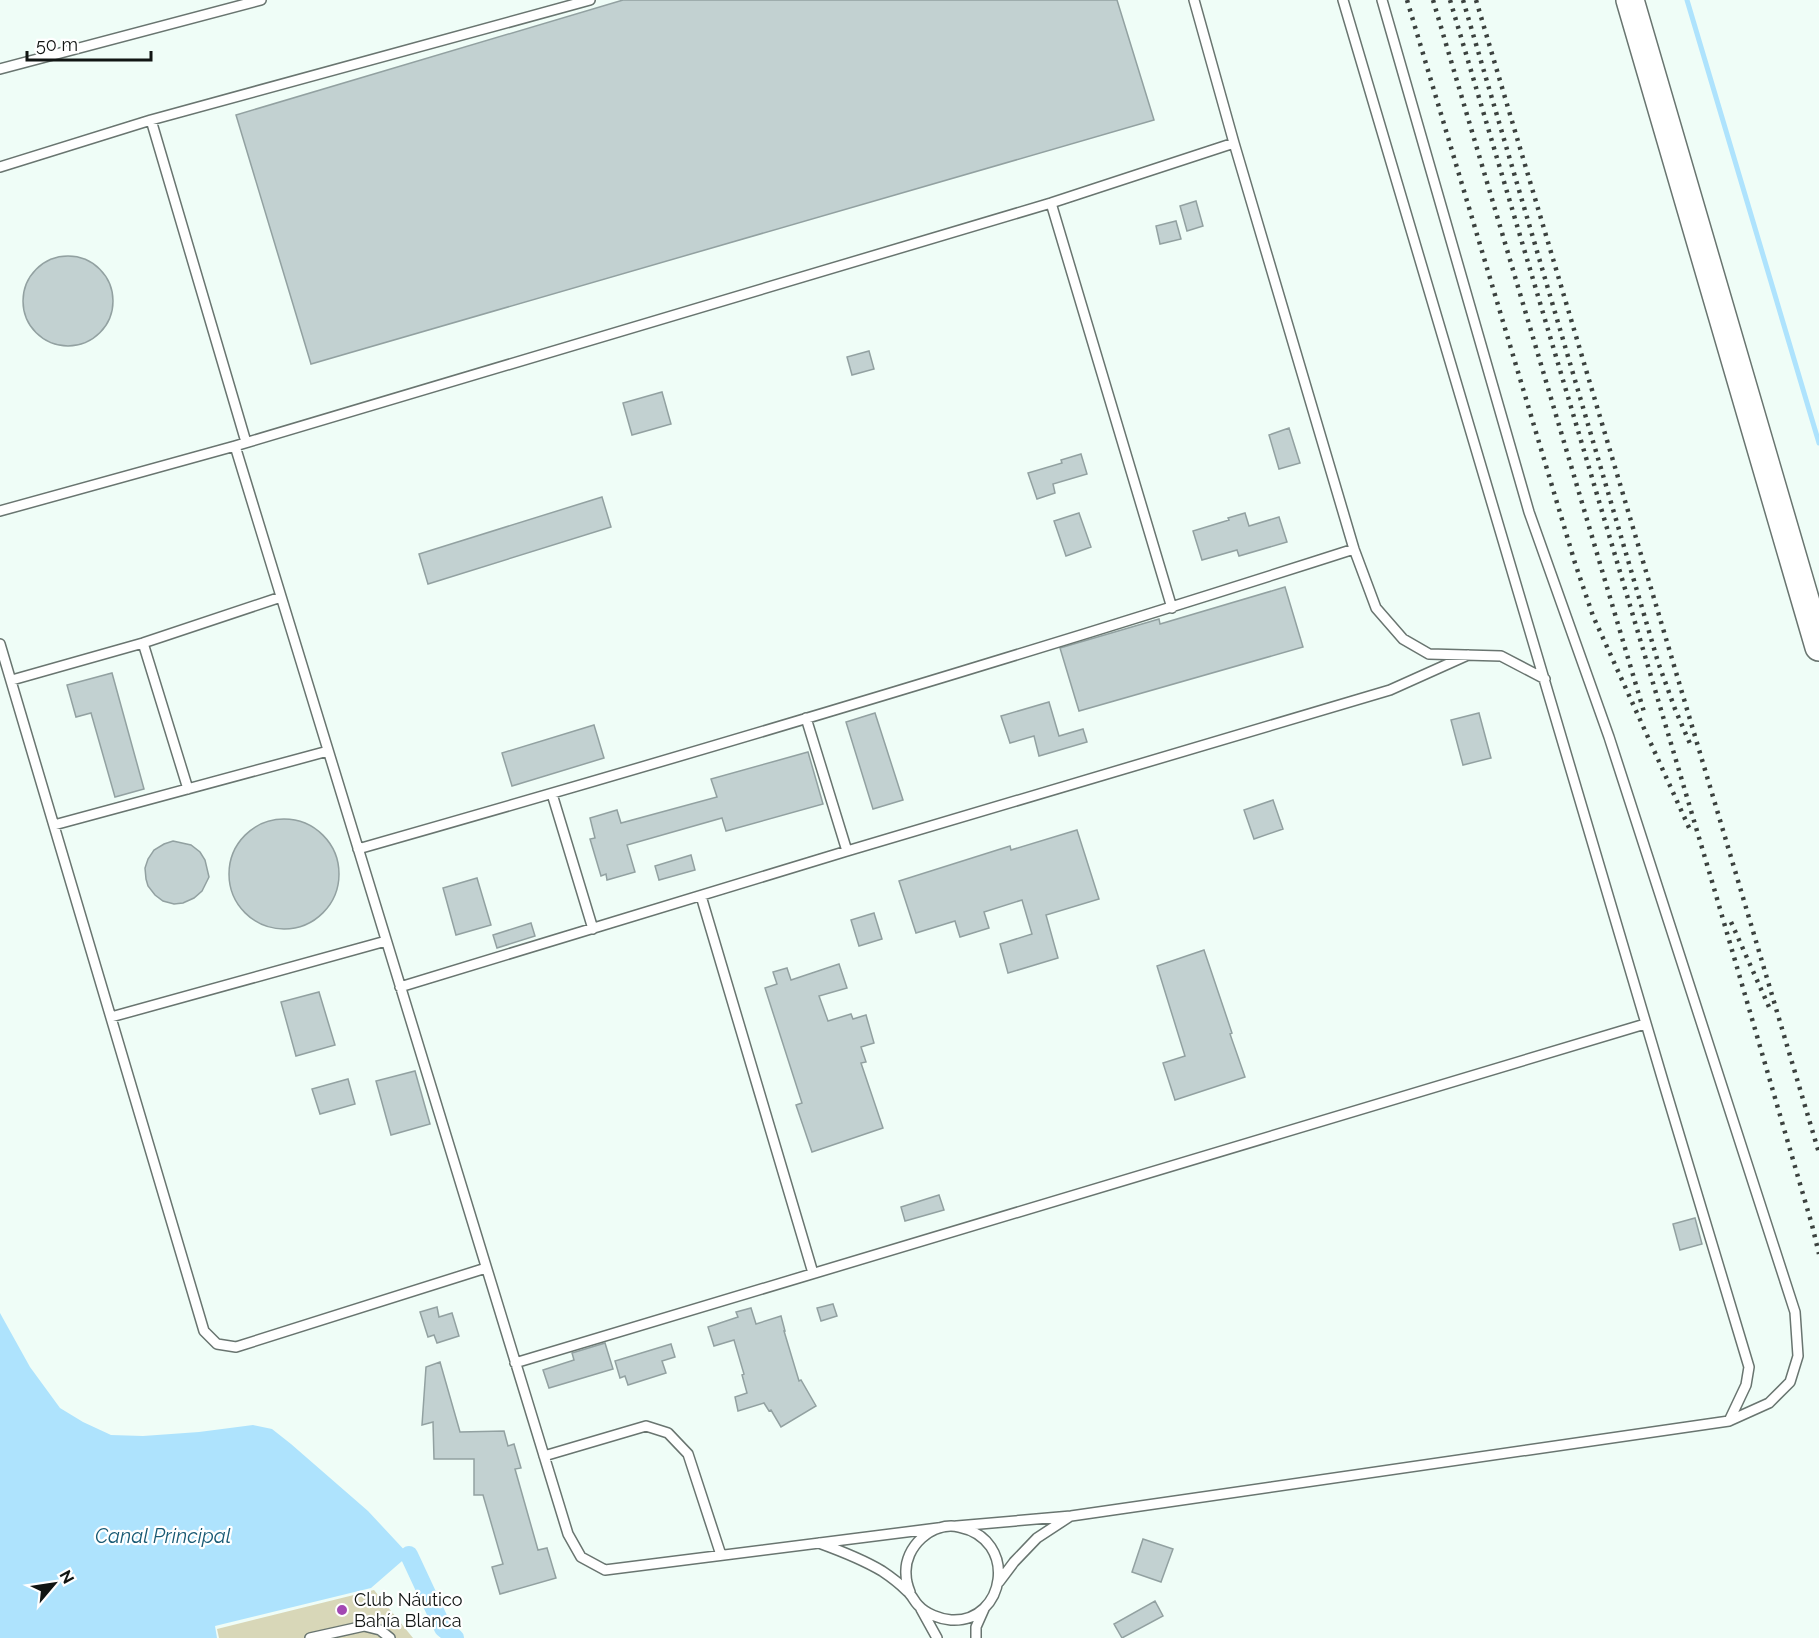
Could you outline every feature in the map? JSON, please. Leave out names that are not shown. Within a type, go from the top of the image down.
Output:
[{"type":"main road","points":[[1630,0],[1807,589],[1819,646]]},
{"type":"lane","points":[[0,69],[261,0]]},
{"type":"lane","points":[[0,167],[151,120],[590,0]]},
{"type":"lane","points":[[1194,0],[1354,549],[1377,608],[1403,639],[1428,654],[1501,656],[1545,680]]},
{"type":"lane","points":[[1343,0],[1645,1024],[1749,1367],[1746,1384],[1729,1421]]},
{"type":"lane","points":[[235,446],[568,1534],[581,1557],[605,1570],[817,1542],[1071,1516],[1729,1421],[1769,1403],[1790,1382],[1798,1356],[1795,1312],[1609,737],[1529,512],[1382,0]]},
{"type":"lane","points":[[151,120],[246,442]]},
{"type":"lane","points":[[0,511],[235,446],[1051,203],[1234,143]]},
{"type":"lane","points":[[1051,203],[1172,608]]},
{"type":"lane","points":[[358,849],[552,794],[1172,608],[1354,549]]},
{"type":"lane","points":[[12,680],[143,643],[281,597]]},
{"type":"lane","points":[[143,643],[188,789]]},
{"type":"lane","points":[[0,644],[204,1331],[217,1344],[236,1347],[486,1268]]},
{"type":"lane","points":[[400,987],[847,851],[1390,690],[1468,655]]},
{"type":"lane","points":[[806,718],[847,851]]},
{"type":"lane","points":[[54,825],[328,751]]},
{"type":"lane","points":[[552,794],[593,929]]},
{"type":"lane","points":[[701,896],[813,1273]]},
{"type":"lane","points":[[111,1017],[386,941]]},
{"type":"lane","points":[[515,1363],[1645,1024]]},
{"type":"lane","points":[[544,1456],[646,1426],[668,1433],[688,1454],[721,1555]]},
{"type":"lane","points":[[976,1638],[976,1627],[984,1608],[1014,1562],[1037,1538],[1071,1516]]},
{"type":"lane","points":[[957,1526],[976,1532],[990,1545],[998,1563],[999,1583]]},
{"type":"lane","points":[[937,1638],[910,1592],[905,1573],[909,1554],[921,1538],[938,1528]]},
{"type":"lane","points":[[817,1542],[859,1558],[910,1592]]},
{"type":"lane","points":[[920,1607],[934,1617],[952,1620],[969,1617],[984,1608]]},
{"type":"lane","points":[[310,1638],[364,1626],[380,1630],[390,1638]]},
{"type":"green space","name":"Club Náutico Bahía Blanca","points":[[374,1590],[413,1638],[219,1638],[217,1629]]},
{"type":"water","name":"Canal Principal","points":[[0,1313],[30,1367],[60,1408],[83,1422],[111,1435],[143,1436],[253,1425],[272,1429],[368,1511],[409,1555],[371,1588],[215,1626],[217,1638],[0,1638]]},
{"type":"building","points":[[623,0],[1117,0],[1154,120],[311,364],[236,115]]},
{"type":"building","points":[[1196,201],[1203,226],[1187,231],[1180,206]]},
{"type":"building","points":[[1176,221],[1181,239],[1160,244],[1156,226]]},
{"type":"building","points":[[68,256],[85,260],[100,269],[109,284],[113,301],[109,318],[100,333],[85,342],[68,346],[51,342],[36,333],[27,318],[23,301],[27,284],[36,269],[51,260]]},
{"type":"building","points":[[869,351],[874,369],[852,375],[847,357]]},
{"type":"building","points":[[662,392],[671,424],[632,435],[623,403]]},
{"type":"building","points":[[1289,428],[1300,463],[1279,469],[1269,435]]},
{"type":"building","points":[[1081,454],[1087,474],[1053,484],[1055,493],[1037,499],[1028,473],[1062,463],[1061,460]]},
{"type":"building","points":[[602,497],[611,527],[428,584],[419,554]]},
{"type":"building","points":[[1079,513],[1091,547],[1066,556],[1054,521]]},
{"type":"building","points":[[1245,513],[1249,526],[1279,517],[1287,542],[1239,556],[1237,550],[1202,560],[1193,531]]},
{"type":"building","points":[[1285,587],[1303,647],[1079,711],[1060,648],[1159,619],[1160,624]]},
{"type":"building","points":[[112,673],[144,789],[115,797],[91,713],[76,717],[67,685]]},
{"type":"building","points":[[1049,702],[1059,736],[1083,729],[1087,742],[1039,756],[1034,736],[1010,743],[1001,716]]},
{"type":"building","points":[[875,713],[903,800],[873,809],[846,722]]},
{"type":"building","points":[[1479,713],[1491,758],[1463,765],[1451,720]]},
{"type":"building","points":[[594,725],[604,758],[512,786],[502,753]]},
{"type":"building","points":[[808,752],[823,804],[726,831],[722,818],[627,845],[635,872],[607,880],[606,874],[601,876],[590,839],[595,838],[590,818],[617,810],[621,823],[717,797],[711,779]]},
{"type":"building","points":[[1273,800],[1283,829],[1254,839],[1244,810]]},
{"type":"building","points":[[284,819],[305,823],[323,835],[335,853],[339,874],[335,895],[323,913],[305,925],[284,929],[263,925],[245,913],[233,895],[229,874],[233,853],[245,835],[263,823]]},
{"type":"building","points":[[1077,830],[1099,899],[1046,915],[1058,958],[1008,973],[1000,944],[1032,934],[1022,900],[984,912],[989,928],[960,937],[955,921],[916,933],[899,881],[1010,846],[1011,850]]},
{"type":"building","points":[[173,841],[191,845],[200,852],[205,860],[209,877],[202,891],[194,898],[174,904],[163,901],[155,895],[148,886],[145,868],[154,850]]},
{"type":"building","points":[[691,855],[695,870],[659,880],[655,866]]},
{"type":"building","points":[[477,878],[491,925],[456,935],[443,888]]},
{"type":"building","points":[[874,913],[882,939],[859,946],[851,920]]},
{"type":"building","points":[[531,923],[535,936],[497,948],[493,935]]},
{"type":"building","points":[[1204,950],[1245,1077],[1175,1100],[1163,1063],[1185,1056],[1157,966]]},
{"type":"building","points":[[839,964],[847,988],[819,996],[828,1021],[851,1014],[853,1019],[866,1015],[874,1043],[861,1047],[866,1062],[861,1063],[883,1128],[812,1152],[796,1105],[802,1103],[765,988],[777,984],[773,972],[787,968],[791,980]]},
{"type":"building","points":[[319,992],[335,1045],[296,1056],[281,1002]]},
{"type":"building","points":[[415,1071],[430,1124],[391,1135],[376,1081]]},
{"type":"building","points":[[348,1079],[355,1104],[320,1114],[312,1089]]},
{"type":"building","points":[[939,1195],[944,1210],[905,1221],[901,1207]]},
{"type":"building","points":[[1695,1218],[1702,1244],[1680,1250],[1673,1224]]},
{"type":"building","points":[[833,1304],[837,1316],[821,1321],[817,1308]]},
{"type":"building","points":[[437,1307],[439,1317],[452,1313],[459,1336],[437,1343],[434,1335],[428,1337],[420,1312]]},
{"type":"building","points":[[751,1308],[756,1324],[781,1316],[799,1381],[801,1380],[816,1406],[781,1427],[764,1403],[738,1411],[735,1397],[747,1393],[734,1340],[714,1346],[708,1327],[738,1317],[736,1312]]},
{"type":"building","points":[[605,1343],[613,1369],[549,1388],[543,1370],[574,1360],[572,1353]]},
{"type":"building","points":[[671,1344],[675,1357],[662,1361],[666,1373],[628,1385],[625,1376],[620,1378],[615,1361]]},
{"type":"building","points":[[440,1362],[460,1432],[504,1431],[508,1446],[514,1444],[521,1468],[515,1469],[538,1550],[547,1548],[556,1578],[500,1594],[492,1567],[503,1564],[483,1495],[474,1495],[474,1459],[434,1459],[433,1422],[422,1425],[426,1367]]},
{"type":"building","points":[[1143,1539],[1173,1549],[1161,1582],[1132,1572]]},
{"type":"building","points":[[1155,1601],[1163,1616],[1122,1638],[1114,1624]]},
{"type":"waterway","points":[[1687,0],[1819,443]]},
{"type":"waterway","points":[[409,1555],[443,1628],[455,1638]]},
{"type":"railway","points":[[1407,0],[1575,563],[1593,616],[1691,832]]},
{"type":"railway","points":[[1433,0],[1644,712]]},
{"type":"railway","points":[[1450,0],[1711,878],[1819,1254]]},
{"type":"railway","points":[[1463,0],[1658,662],[1691,746]]},
{"type":"railway","points":[[1476,0],[1819,1153]]},
{"type":"railway","points":[[1731,922],[1769,1007]]},
{"type":"place","name":"Club Náutico Bahía Blanca","points":[[342,1610]]}]
